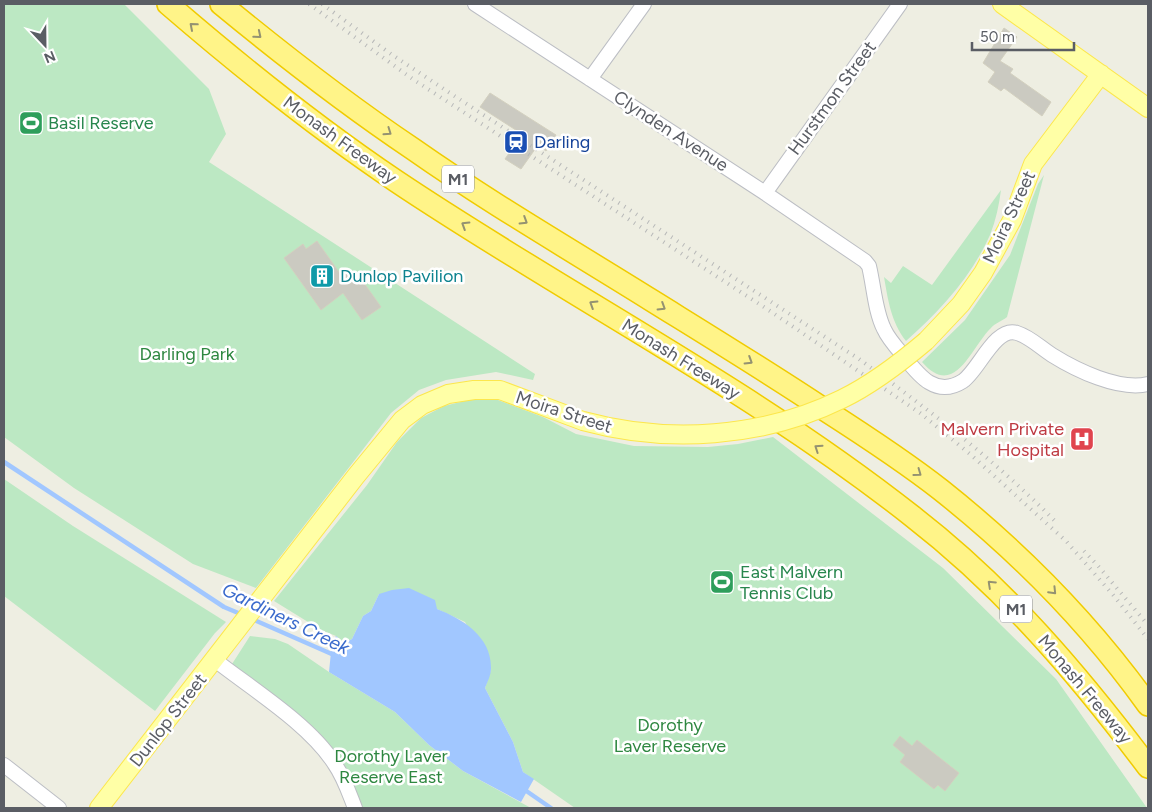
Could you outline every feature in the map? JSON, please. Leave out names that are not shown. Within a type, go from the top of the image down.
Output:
[{"type":"highway","name":"Monash Freeway","points":[[168,4],[286,102],[389,176],[758,408],[858,476],[914,517],[995,588],[1046,641],[1075,674],[1148,767]]},
{"type":"highway","name":"Monash Freeway","points":[[221,4],[310,76],[415,151],[790,387],[878,444],[940,490],[998,538],[1075,614],[1110,655],[1148,705]]},
{"type":"main road","points":[[1002,4],[1148,108]]},
{"type":"main road","name":"Moira Street","points":[[238,631],[356,476],[402,420],[422,405],[448,394],[474,390],[500,390],[583,420],[621,430],[674,435],[722,432],[772,424],[842,399],[884,374],[926,341],[961,304],[983,273],[1012,220],[1033,164],[1101,74]]},
{"type":"main road","name":"Dunlop Street","points":[[98,808],[238,631]]},
{"type":"street","name":"Clynden Avenue","points":[[475,4],[765,193],[865,261],[869,266],[885,331],[915,371],[933,385],[948,387],[962,381],[975,369],[998,338],[1009,332],[1022,335],[1052,355],[1089,374],[1132,386],[1148,384]]},
{"type":"street","points":[[590,79],[644,4]]},
{"type":"street","name":"Hurstmon Street","points":[[765,193],[900,4]]},
{"type":"street","points":[[215,660],[318,742],[341,774],[355,808]]},
{"type":"street","points":[[4,765],[60,808]]},
{"type":"green space","name":"Darling Park","points":[[4,4],[124,4],[209,89],[226,134],[209,162],[535,374],[533,380],[496,372],[446,380],[419,390],[391,413],[256,588],[193,564],[74,488],[4,437]]},
{"type":"green space","points":[[1044,175],[1007,317],[993,326],[969,357],[953,373],[944,375],[934,372],[922,362],[965,320],[1010,255],[1038,184]]},
{"type":"green space","points":[[1001,190],[990,235],[974,265],[942,306],[906,341],[894,318],[884,277],[891,283],[903,266],[932,285]]},
{"type":"green space","name":"Dorothy Laver Reserve","points":[[473,399],[498,400],[543,417],[576,434],[634,446],[708,447],[738,444],[773,437],[943,568],[1056,679],[1147,808],[575,808],[523,772],[513,742],[485,688],[491,670],[465,622],[437,609],[379,594],[371,611],[363,616],[352,639],[344,643],[336,636],[321,630],[274,601],[367,485],[397,442],[421,418],[444,406]]},
{"type":"green space","points":[[4,479],[73,526],[226,622],[215,633],[155,711],[4,596]]},
{"type":"green space","name":"Dorothy Laver Reserve East","points":[[250,636],[275,639],[288,644],[329,672],[395,712],[429,745],[463,771],[531,808],[363,808],[343,764],[321,735],[311,725],[232,664]]},
{"type":"water","points":[[409,588],[435,600],[437,609],[466,624],[487,648],[491,669],[485,688],[513,742],[523,772],[534,779],[521,802],[463,771],[429,745],[395,712],[329,672],[332,642],[336,636],[344,643],[352,639],[363,616],[371,611],[379,594]]},
{"type":"building","points":[[1004,28],[1017,37],[1000,61],[1013,69],[1010,73],[1051,102],[1042,116],[1004,88],[1001,91],[988,82],[995,72],[983,63]]},
{"type":"building","points":[[490,93],[556,135],[546,151],[538,145],[521,169],[505,159],[522,134],[480,107]]},
{"type":"building","name":"Dunlop Pavilion","points":[[317,241],[341,275],[346,272],[352,281],[359,276],[381,307],[362,320],[343,293],[321,310],[284,258],[303,244],[306,249]]},
{"type":"building","points":[[900,736],[912,746],[917,740],[959,773],[945,791],[938,785],[934,789],[900,762],[905,755],[893,745]]},
{"type":"waterway","name":"Gardiners Creek","points":[[4,462],[224,607],[243,615]]},
{"type":"waterway","name":"Gardiners Creek","points":[[252,619],[334,655]]},
{"type":"waterway","name":"Gardiners Creek","points":[[522,788],[551,808]]},
{"type":"railway","points":[[309,4],[414,80],[770,311],[920,413],[970,454],[1066,541],[1114,596],[1148,639]]},
{"type":"railway","points":[[322,4],[391,54],[456,97],[859,359],[961,436],[1010,478],[1056,522]]},
{"type":"railway","points":[[1084,551],[1148,625]]},
{"type":"place","name":"Basil Reserve","points":[[31,123]]},
{"type":"place","name":"Darling","points":[[516,142]]},
{"type":"place","name":"Dunlop Pavilion","points":[[322,276]]},
{"type":"place","name":"Malvern Private Hospital","points":[[1082,439]]},
{"type":"place","name":"East Malvern Tennis Club","points":[[722,582]]}]
